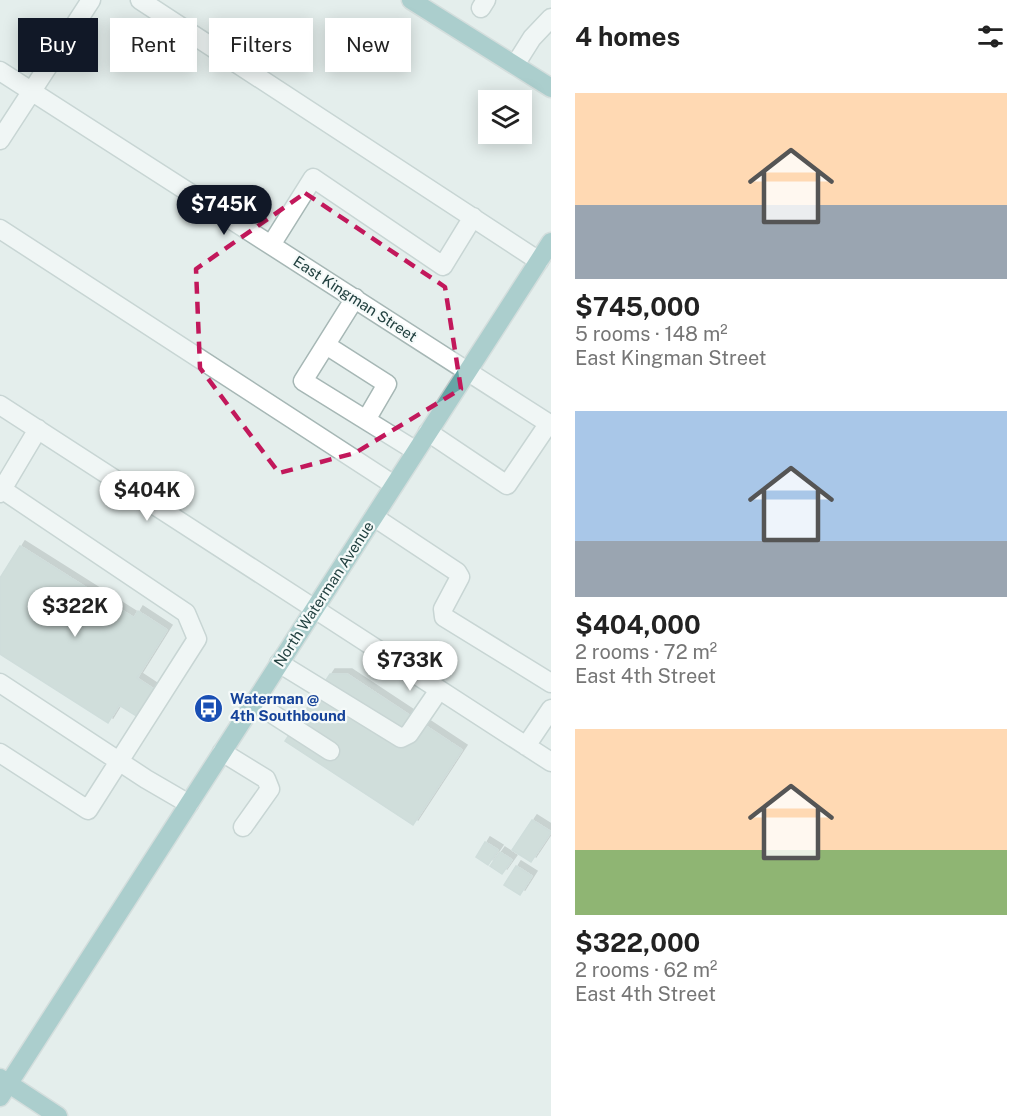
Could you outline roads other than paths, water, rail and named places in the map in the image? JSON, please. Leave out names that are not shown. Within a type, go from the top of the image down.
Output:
[{"type":"main road","points":[[411,0],[551,88]]},
{"type":"main road","name":"North Waterman Avenue","points":[[3,1086],[189,804],[551,242]]},
{"type":"main road","points":[[3,1086],[58,1116]]},
{"type":"street","points":[[0,140],[92,0]]},
{"type":"street","points":[[140,0],[539,261]]},
{"type":"street","points":[[515,65],[532,38],[551,18]]},
{"type":"street","name":"East Kingman Street","points":[[0,71],[550,424]]},
{"type":"street","points":[[271,245],[313,178],[443,266],[473,217]]},
{"type":"street","points":[[0,229],[394,485]]},
{"type":"street","points":[[355,298],[303,381],[416,451]]},
{"type":"street","points":[[326,345],[387,384],[366,420]]},
{"type":"street","points":[[0,405],[551,762]]},
{"type":"street","points":[[428,432],[507,485],[550,424]]},
{"type":"street","points":[[0,753],[87,810],[197,639],[186,613],[1,490],[38,429]]},
{"type":"street","points":[[374,518],[457,572],[460,578],[443,609],[444,617],[551,683]]},
{"type":"street","points":[[279,663],[401,738],[409,734],[439,690]]},
{"type":"street","points":[[0,683],[189,804]]},
{"type":"street","points":[[254,702],[330,751]]},
{"type":"street","points":[[526,746],[551,710]]},
{"type":"street","points":[[222,752],[267,779],[270,789],[243,827]]},
{"type":"place","name":"Waterman @ 4th Southbound","points":[[209,708]]}]
